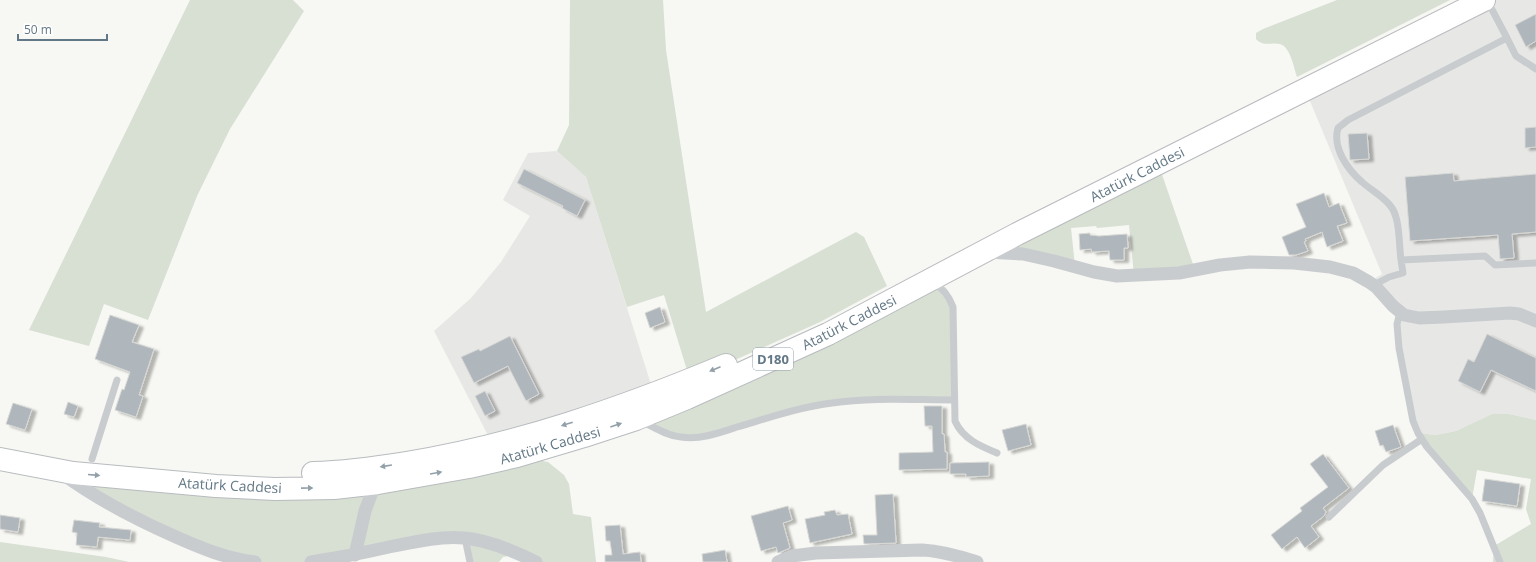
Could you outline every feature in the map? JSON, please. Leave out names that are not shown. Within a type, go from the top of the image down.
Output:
[{"type":"highway","name":"Atatürk Caddesi","points":[[0,445],[72,458],[217,472],[276,474],[333,472],[382,467],[464,452],[579,421],[681,384],[820,322],[1009,222],[1450,0]]},
{"type":"highway","name":"Atatürk Caddesi","points":[[0,460],[74,473],[216,486],[275,489],[334,488],[375,484],[469,467],[517,456],[584,436],[636,418],[737,376],[828,334],[982,252],[1484,0]]},
{"type":"street","points":[[982,252],[1023,254],[1054,260],[1094,272],[1117,276],[1179,273],[1220,265],[1250,262],[1294,263],[1330,267],[1342,270],[1374,285],[1404,315],[1419,318],[1444,318],[1510,313],[1519,314],[1536,321]]},
{"type":"street","points":[[57,470],[84,490],[104,502],[170,534],[226,557],[254,562]]},
{"type":"street","points":[[355,555],[365,511],[375,484]]},
{"type":"street","points":[[311,562],[355,555],[424,540],[443,538],[465,538],[489,543],[536,562]]},
{"type":"street","points":[[778,562],[792,556],[816,553],[922,550],[956,555],[977,562]]},
{"type":"lane","points":[[1487,0],[1516,56],[1536,69]]},
{"type":"lane","points":[[1374,285],[1390,277],[1403,273],[1396,215],[1384,198],[1362,182],[1349,169],[1338,146],[1338,128],[1348,120],[1507,38]]},
{"type":"lane","points":[[1401,260],[1485,256],[1495,265],[1536,263]]},
{"type":"lane","points":[[929,280],[939,285],[946,292],[953,307],[954,416],[960,430],[978,446],[997,453]]},
{"type":"lane","points":[[1400,312],[1397,324],[1398,348],[1413,421],[1422,439],[1472,499],[1480,513],[1500,562]]},
{"type":"lane","points":[[92,459],[117,380]]},
{"type":"lane","points":[[636,418],[663,432],[679,437],[696,438],[716,434],[800,409],[831,403],[869,399],[954,400]]},
{"type":"lane","points":[[1329,517],[1383,465],[1422,439]]},
{"type":"lane","points":[[465,538],[470,562]]},
{"type":"shaded area","points":[[190,0],[293,0],[304,11],[230,129],[197,196],[148,320],[104,304],[89,346],[29,330]]},
{"type":"shaded area","points":[[570,0],[663,0],[666,50],[706,312],[856,232],[864,237],[887,286],[820,322],[690,380],[664,295],[627,307],[586,177],[557,151],[569,125]]},
{"type":"shaded area","points":[[1337,0],[1450,0],[1297,77],[1291,58],[1285,47],[1278,44],[1263,43],[1256,39],[1256,33],[1263,29]]},
{"type":"shaded area","points":[[1484,0],[1536,0],[1536,420],[1509,414],[1492,414],[1456,431],[1436,435],[1418,433],[1399,348],[1400,312],[1369,282],[1382,274],[1305,89]]},
{"type":"shaded area","points":[[557,151],[586,177],[654,394],[493,445],[434,331],[471,298],[501,262],[530,216],[503,200],[528,153]]},
{"type":"shaded area","points":[[1158,163],[1195,270],[1134,275],[1129,225],[1097,228],[1096,226],[1071,228],[1075,266],[983,252]]},
{"type":"shaded area","points":[[929,280],[950,299],[954,400],[831,403],[716,434],[679,437],[636,419]]},
{"type":"shaded area","points":[[1492,414],[1509,414],[1536,420],[1536,562],[1493,562],[1494,546],[1531,524],[1526,509],[1531,479],[1477,470],[1472,499],[1418,433],[1436,435],[1456,431]]},
{"type":"shaded area","points":[[517,456],[548,462],[564,475],[569,484],[573,514],[591,517],[596,562],[536,562],[519,554],[503,557],[499,562],[470,562],[465,538],[311,562],[255,562],[132,516],[73,473],[275,489]]},
{"type":"shaded area","points":[[0,542],[106,557],[129,562],[0,562]]},
{"type":"building","points":[[1536,14],[1536,41],[1526,47],[1515,25]]},
{"type":"building","points":[[1536,127],[1536,147],[1525,148],[1525,128]]},
{"type":"building","points":[[1367,133],[1369,159],[1350,160],[1348,134]]},
{"type":"building","points":[[524,169],[585,200],[577,216],[562,208],[563,206],[517,183]]},
{"type":"building","points":[[1453,173],[1454,181],[1536,174],[1536,232],[1512,234],[1514,258],[1500,259],[1498,235],[1410,241],[1405,177]]},
{"type":"building","points":[[1324,193],[1329,207],[1339,203],[1347,223],[1337,226],[1343,241],[1327,247],[1322,232],[1305,239],[1306,241],[1304,242],[1308,251],[1296,255],[1289,255],[1282,237],[1306,227],[1296,204]]},
{"type":"building","points":[[1090,233],[1090,235],[1099,236],[1127,234],[1128,248],[1124,248],[1124,260],[1110,260],[1109,251],[1092,252],[1091,249],[1080,250],[1079,234]]},
{"type":"building","points":[[660,307],[665,322],[650,328],[645,313]]},
{"type":"building","points":[[110,315],[139,325],[132,342],[154,349],[139,395],[143,396],[136,417],[115,410],[130,372],[95,359]]},
{"type":"building","points":[[1487,334],[1536,358],[1536,391],[1491,370],[1480,392],[1458,381],[1468,359],[1474,362]]},
{"type":"building","points":[[510,336],[539,394],[526,401],[508,366],[474,383],[461,357],[479,349],[480,351]]},
{"type":"building","points":[[485,391],[495,411],[485,416],[475,396]]},
{"type":"building","points":[[68,402],[78,406],[74,417],[64,414]]},
{"type":"building","points":[[13,403],[32,409],[25,430],[6,424]]},
{"type":"building","points":[[924,406],[942,406],[942,434],[944,434],[945,452],[947,452],[947,469],[899,470],[899,453],[933,452],[932,426],[925,426]]},
{"type":"building","points":[[1026,424],[1031,445],[1008,451],[1002,430]]},
{"type":"building","points":[[1393,425],[1401,447],[1386,452],[1383,445],[1380,446],[1375,431]]},
{"type":"building","points":[[1323,454],[1349,488],[1323,508],[1326,512],[1324,516],[1311,526],[1319,537],[1305,548],[1297,537],[1282,549],[1271,535],[1302,511],[1300,508],[1328,487],[1310,464]]},
{"type":"building","points":[[989,462],[989,476],[966,477],[966,474],[950,474],[950,463]]},
{"type":"building","points":[[1485,479],[1520,484],[1517,506],[1482,501]]},
{"type":"building","points":[[893,494],[896,543],[864,544],[863,535],[877,535],[875,495]]},
{"type":"building","points":[[788,506],[792,520],[783,523],[790,548],[778,553],[776,547],[761,551],[751,516]]},
{"type":"building","points":[[835,510],[837,515],[848,514],[852,534],[810,543],[805,519],[825,515],[824,512]]},
{"type":"building","points":[[0,515],[20,518],[18,532],[0,529]]},
{"type":"building","points":[[74,520],[100,523],[99,527],[131,530],[130,540],[98,537],[97,547],[76,545],[77,533],[72,532]]},
{"type":"building","points":[[620,525],[623,554],[640,552],[641,562],[605,562],[605,555],[612,555],[610,541],[606,541],[605,526]]},
{"type":"building","points":[[725,550],[727,562],[703,562],[702,554]]}]
